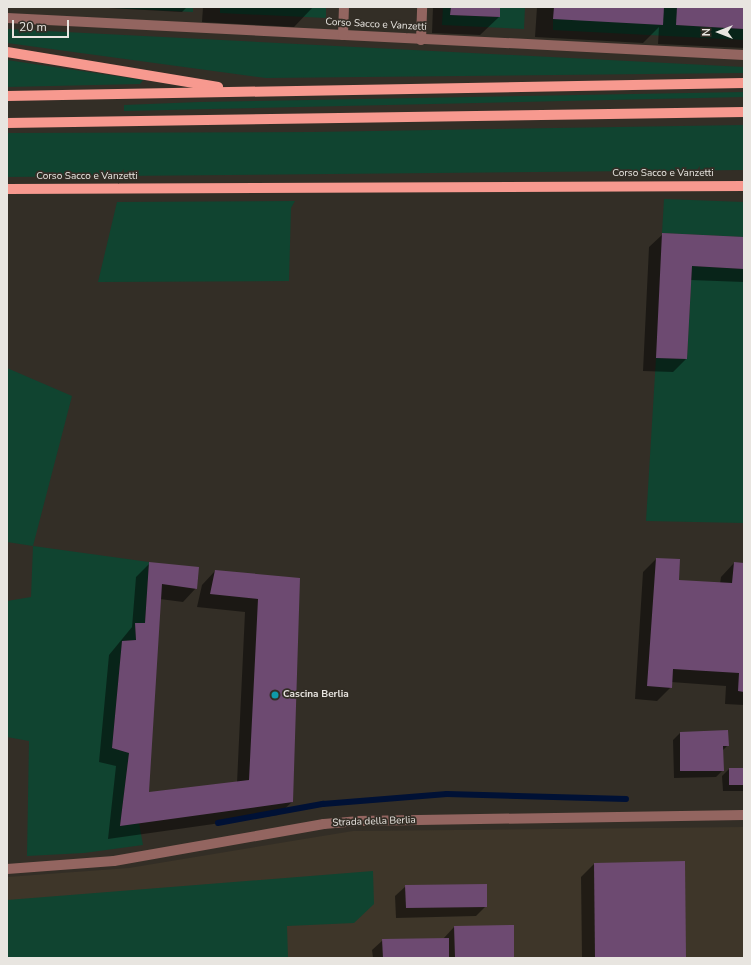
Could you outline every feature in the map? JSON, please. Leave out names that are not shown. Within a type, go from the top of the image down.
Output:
[{"type":"main road","points":[[7,52],[242,91]]},
{"type":"main road","points":[[7,96],[744,83]]},
{"type":"main road","points":[[7,122],[744,112]]},
{"type":"main road","name":"Corso Sacco e Vanzetti","points":[[7,189],[744,186]]},
{"type":"street","points":[[343,35],[344,7]]},
{"type":"street","points":[[420,40],[422,7]]},
{"type":"street","name":"Corso Sacco e Vanzetti","points":[[7,18],[420,40],[744,55]]},
{"type":"street","name":"Strada della Berlia","points":[[7,869],[114,861],[324,824],[357,821],[744,815]]},
{"type":"shaded area","points":[[744,827],[744,958],[7,958],[7,877],[129,868],[353,831]]},
{"type":"green space","points":[[95,7],[193,7],[193,12]]},
{"type":"green space","points":[[220,7],[326,7],[326,18],[220,13]]},
{"type":"green space","points":[[443,7],[451,7],[450,15],[499,17],[500,7],[525,7],[524,29],[442,25]]},
{"type":"green space","points":[[664,7],[677,7],[677,25],[744,29],[744,40],[553,30],[553,19]]},
{"type":"green space","points":[[7,29],[744,67],[744,73],[266,78],[7,43]]},
{"type":"green space","points":[[7,60],[143,80],[140,84],[7,87]]},
{"type":"green space","points":[[744,92],[744,97],[124,111],[124,105],[199,102]]},
{"type":"green space","points":[[744,125],[744,170],[7,177],[7,133],[312,132]]},
{"type":"green space","points":[[664,199],[744,202],[744,237],[662,233]]},
{"type":"green space","points":[[295,201],[291,208],[289,281],[98,282],[117,202]]},
{"type":"green space","points":[[692,266],[744,269],[744,523],[646,521],[656,358],[687,359]]},
{"type":"green space","points":[[7,368],[72,396],[33,546],[7,542]]},
{"type":"green space","points":[[33,546],[149,562],[145,623],[135,623],[136,640],[122,641],[112,748],[129,753],[120,826],[139,823],[143,845],[84,853],[27,856],[29,741],[7,737],[7,601],[31,597]]},
{"type":"green space","points":[[373,871],[374,904],[354,923],[287,926],[288,958],[7,958],[7,900]]},
{"type":"building","points":[[451,7],[500,7],[500,17],[450,15]]},
{"type":"building","points":[[554,7],[664,7],[663,25],[553,19]]},
{"type":"building","points":[[677,7],[744,7],[744,29],[676,25]]},
{"type":"building","points":[[662,233],[744,237],[744,269],[692,266],[687,359],[656,358]]},
{"type":"building","points":[[656,558],[680,559],[679,580],[732,583],[734,562],[744,563],[744,692],[738,691],[739,673],[673,669],[672,688],[647,686]]},
{"type":"building","name":"Cascina Berlia","points":[[149,562],[199,567],[197,589],[162,584],[149,792],[249,780],[258,599],[210,594],[215,570],[300,578],[293,802],[120,826],[129,753],[112,748],[122,641],[136,640],[135,623],[145,623]]},
{"type":"building","points":[[728,730],[729,746],[723,746],[724,771],[680,771],[680,732]]},
{"type":"building","points":[[729,768],[744,768],[744,785],[729,785]]},
{"type":"building","points":[[685,861],[686,958],[595,958],[594,863]]},
{"type":"building","points":[[487,884],[487,907],[406,908],[405,885]]},
{"type":"building","points":[[514,925],[514,958],[455,958],[454,926]]},
{"type":"building","points":[[449,938],[449,958],[383,958],[382,939]]},
{"type":"waterway","points":[[218,823],[323,804],[447,794],[626,799]]},
{"type":"place","name":"Cascina Berlia","points":[[275,695]]}]
